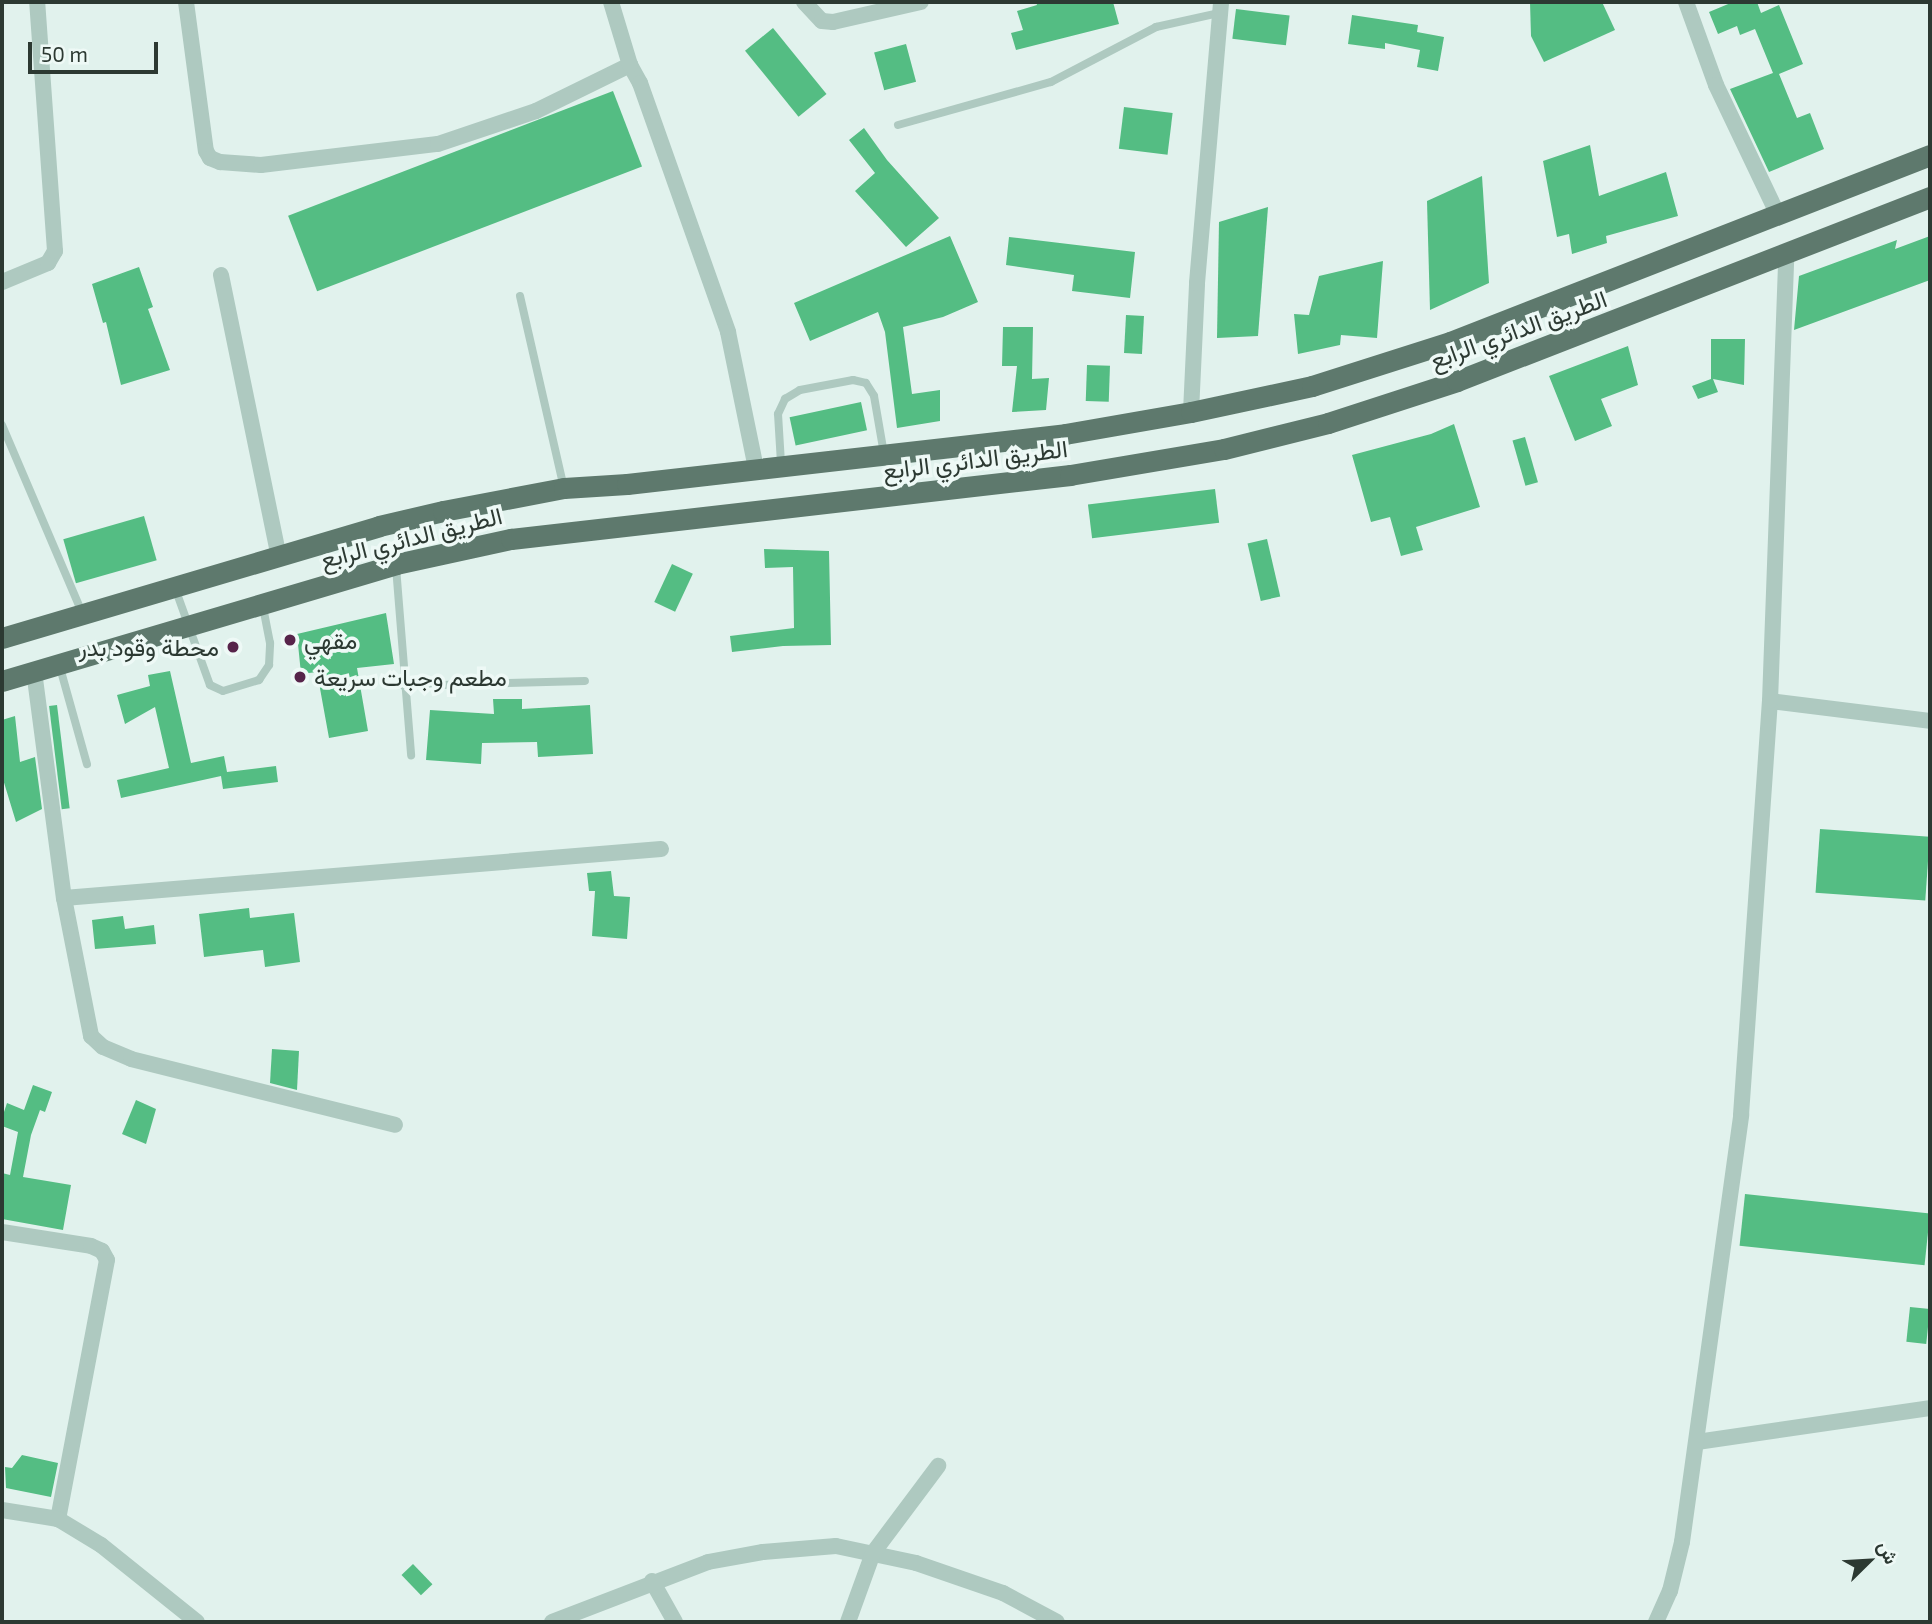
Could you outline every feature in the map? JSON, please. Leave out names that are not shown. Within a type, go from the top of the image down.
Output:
[{"type":"main road","name":"الطريق الدائري الرابع","points":[[2,638],[392,523],[564,488],[1065,434],[1191,412],[1312,386],[1450,342],[1930,155]]},
{"type":"main road","name":"الطريق الدائري الرابع","points":[[2,681],[396,564],[511,539],[1070,475],[1224,449],[1328,423],[1457,381],[1930,197]]},
{"type":"street","points":[[2,282],[48,263],[54,251],[37,2]]},
{"type":"street","points":[[186,2],[206,151],[220,162],[261,164],[438,144],[536,111],[630,65]]},
{"type":"street","points":[[611,2],[630,65],[640,83],[728,332],[755,469]]},
{"type":"street","points":[[804,2],[822,21],[833,22],[920,2]]},
{"type":"street","points":[[1686,2],[1716,85],[1778,215]]},
{"type":"street","points":[[1191,412],[1197,283],[1220,8]]},
{"type":"street","points":[[1656,1622],[1670,1591],[1682,1542],[1741,1115],[1770,701],[1786,255]]},
{"type":"street","points":[[220,275],[279,557]]},
{"type":"street","points":[[34,671],[64,898],[91,1036],[103,1047],[131,1059],[395,1125]]},
{"type":"street","points":[[1770,701],[1930,721]]},
{"type":"street","points":[[64,898],[661,849]]},
{"type":"street","points":[[2,1232],[91,1246],[102,1251],[107,1260],[58,1519]]},
{"type":"street","points":[[1697,1442],[1930,1408]]},
{"type":"street","points":[[848,1622],[873,1553],[938,1466]]},
{"type":"street","points":[[2,1510],[58,1519],[101,1545],[197,1622]]},
{"type":"street","points":[[552,1622],[652,1581],[708,1562],[763,1552],[836,1546],[916,1563],[1003,1593],[1057,1622]]},
{"type":"street","points":[[652,1581],[675,1622]]},
{"type":"lane","points":[[898,125],[1051,82],[1156,27],[1220,8]]},
{"type":"lane","points":[[520,296],[564,488]]},
{"type":"lane","points":[[781,466],[778,414],[785,399],[800,390],[853,380],[866,383],[874,396],[885,455]]},
{"type":"lane","points":[[2,425],[82,613]]},
{"type":"lane","points":[[396,564],[411,755]]},
{"type":"lane","points":[[174,586],[210,685],[223,691],[259,680],[269,665],[270,643],[262,603]]},
{"type":"lane","points":[[59,664],[87,764]]},
{"type":"lane","points":[[404,687],[585,681]]},
{"type":"building","points":[[1036,2],[1113,2],[1119,24],[1016,50],[1011,33],[1023,30],[1017,11],[1037,5]]},
{"type":"building","points":[[1530,2],[1602,2],[1615,30],[1544,62],[1531,36]]},
{"type":"building","points":[[1733,2],[1757,2],[1761,13],[1779,5],[1803,64],[1779,74],[1797,118],[1810,113],[1824,149],[1769,172],[1730,89],[1773,73],[1755,29],[1740,35],[1737,26],[1718,34],[1709,12]]},
{"type":"building","points":[[1236,9],[1290,16],[1286,45],[1232,39]]},
{"type":"building","points":[[1352,15],[1418,25],[1417,32],[1444,37],[1438,71],[1417,67],[1420,50],[1385,43],[1385,49],[1348,44]]},
{"type":"building","points":[[773,28],[826,94],[799,117],[745,51]]},
{"type":"building","points":[[906,44],[916,82],[884,90],[874,53]]},
{"type":"building","points":[[613,91],[642,167],[317,291],[288,216]]},
{"type":"building","points":[[1124,107],[1173,113],[1168,155],[1119,149]]},
{"type":"building","points":[[864,128],[887,160],[939,218],[906,247],[855,191],[875,173],[849,140]]},
{"type":"building","points":[[1590,145],[1599,196],[1666,172],[1678,216],[1606,236],[1607,243],[1572,254],[1569,234],[1557,237],[1543,161]]},
{"type":"building","points":[[1482,176],[1489,283],[1430,310],[1427,201]]},
{"type":"building","points":[[1268,207],[1258,336],[1217,338],[1219,222]]},
{"type":"building","points":[[950,236],[978,302],[943,317],[903,327],[912,394],[940,390],[940,421],[897,428],[885,332],[878,312],[810,341],[794,303]]},
{"type":"building","points":[[1930,236],[1930,280],[1794,330],[1799,276],[1897,240],[1895,249]]},
{"type":"building","points":[[1009,237],[1135,252],[1130,298],[1072,291],[1074,275],[1006,265]]},
{"type":"building","points":[[1383,261],[1377,338],[1341,335],[1340,345],[1298,354],[1294,314],[1309,315],[1319,276]]},
{"type":"building","points":[[139,267],[153,307],[148,309],[170,370],[121,385],[106,322],[103,323],[92,284]]},
{"type":"building","points":[[1126,315],[1144,316],[1142,354],[1124,353]]},
{"type":"building","points":[[1003,327],[1033,327],[1032,379],[1049,378],[1046,410],[1012,412],[1017,366],[1002,366]]},
{"type":"building","points":[[1711,339],[1745,339],[1744,385],[1713,379],[1718,392],[1698,399],[1692,386],[1711,379]]},
{"type":"building","points":[[1628,346],[1638,385],[1601,399],[1612,426],[1575,441],[1549,376]]},
{"type":"building","points":[[1087,365],[1110,366],[1109,402],[1086,401]]},
{"type":"building","points":[[861,402],[867,430],[796,446],[790,417]]},
{"type":"building","points":[[1454,424],[1480,507],[1416,527],[1423,550],[1401,556],[1390,517],[1371,522],[1352,455],[1431,434]]},
{"type":"building","points":[[1525,437],[1538,482],[1525,486],[1513,441]]},
{"type":"building","points":[[1215,489],[1219,523],[1092,538],[1088,505]]},
{"type":"building","points":[[144,516],[157,560],[76,583],[63,539]]},
{"type":"building","points":[[1267,539],[1280,596],[1261,601],[1248,543]]},
{"type":"building","points":[[764,549],[829,551],[831,645],[783,646],[732,652],[730,636],[794,628],[793,567],[765,568]]},
{"type":"building","points":[[672,564],[693,574],[675,612],[654,602]]},
{"type":"building","points":[[386,613],[394,664],[357,668],[368,731],[329,738],[317,672],[301,674],[297,634]]},
{"type":"building","points":[[170,671],[191,763],[224,756],[227,772],[276,766],[278,782],[223,789],[221,776],[121,798],[117,780],[169,768],[155,707],[125,724],[117,695],[150,686],[148,675]]},
{"type":"building","points":[[493,699],[522,699],[522,709],[590,705],[593,754],[538,757],[537,742],[482,743],[481,764],[426,760],[430,710],[494,714]]},
{"type":"building","points":[[57,705],[70,808],[62,809],[49,706]]},
{"type":"building","points":[[15,716],[20,762],[35,757],[42,809],[16,822],[2,776],[2,720]]},
{"type":"building","points":[[1820,829],[1930,837],[1925,901],[1816,893]]},
{"type":"building","points":[[611,871],[614,896],[630,897],[627,939],[592,936],[595,891],[589,891],[587,873]]},
{"type":"building","points":[[249,908],[250,918],[294,913],[300,962],[265,967],[263,950],[204,957],[199,914]]},
{"type":"building","points":[[123,916],[125,929],[154,925],[156,944],[95,949],[92,920]]},
{"type":"building","points":[[272,1049],[299,1051],[297,1090],[270,1083]]},
{"type":"building","points":[[33,1085],[52,1092],[45,1112],[40,1110],[31,1135],[23,1177],[71,1185],[63,1230],[2,1219],[2,1173],[10,1175],[18,1132],[2,1126],[2,1118],[7,1103],[24,1110]]},
{"type":"building","points":[[136,1100],[156,1109],[146,1144],[122,1134]]},
{"type":"building","points":[[1745,1194],[1930,1213],[1925,1265],[1740,1246]]},
{"type":"building","points":[[1910,1307],[1930,1309],[1926,1344],[1906,1342]]},
{"type":"building","points":[[22,1455],[58,1463],[51,1497],[6,1488],[5,1467],[12,1468]]},
{"type":"building","points":[[413,1564],[432,1584],[421,1595],[401,1575]]},
{"type":"place","name":"مقهي","points":[[290,640]]},
{"type":"place","name":"محطة وقود بدر","points":[[233,647]]},
{"type":"place","name":"مطعم وجبات سريعة","points":[[300,677]]}]
